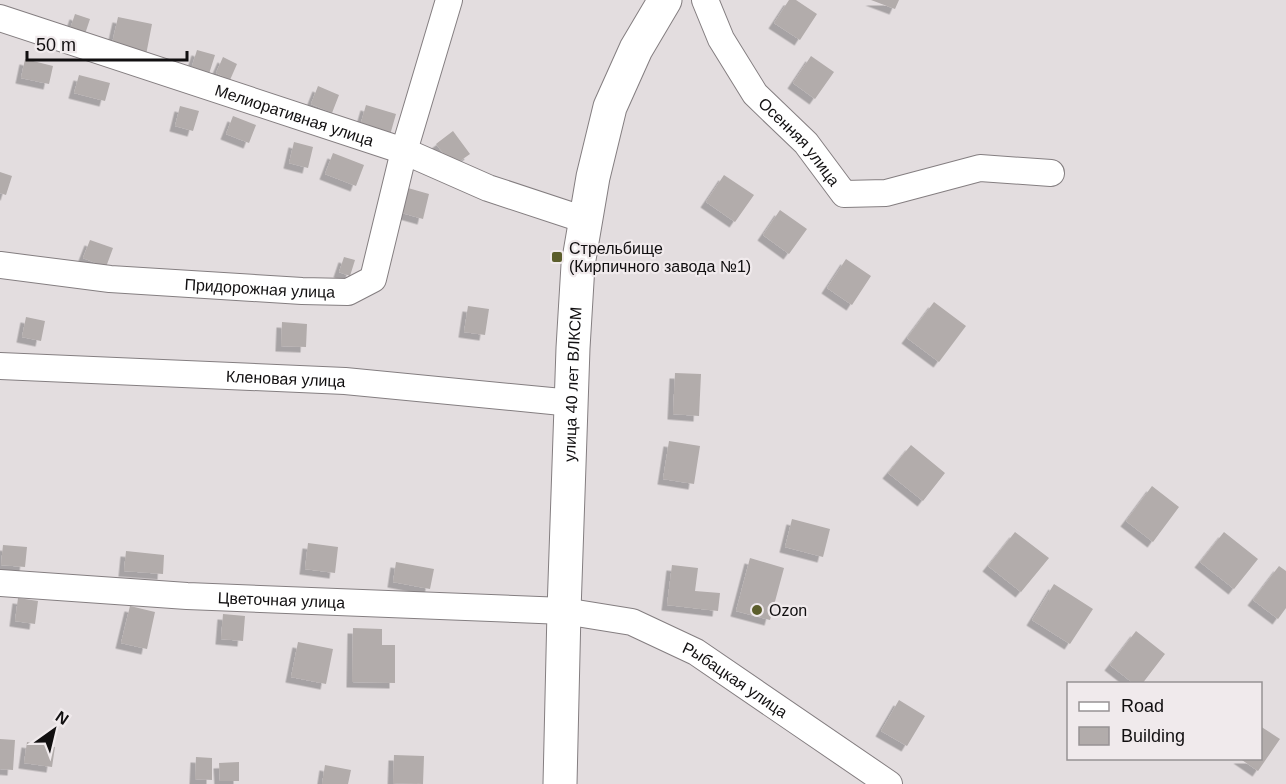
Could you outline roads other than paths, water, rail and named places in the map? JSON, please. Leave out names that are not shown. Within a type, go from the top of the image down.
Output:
[{"type":"street","name":"Придорожная улица","points":[[0,265],[110,279],[303,291],[348,292],[373,279],[404,151],[449,0]]},
{"type":"street","name":"улица 40 лет ВЛКСМ","points":[[560,784],[564,611],[578,265],[593,177],[609,107],[636,49],[665,0]]},
{"type":"street","name":"Осенняя улица","points":[[705,0],[722,39],[755,93],[806,143],[844,194],[886,193],[980,168],[1051,173]]},
{"type":"street","name":"Мелиоративная улица","points":[[0,18],[404,151],[488,188],[585,220]]},
{"type":"street","name":"Кленовая улица","points":[[0,366],[345,381],[572,403]]},
{"type":"street","name":"Цветочная улица","points":[[0,583],[188,596],[564,611]]},
{"type":"street","name":"Рыбацкая улица","points":[[564,611],[632,622],[696,652],[861,775],[889,784]]},
{"type":"place","name":"Стрельбище (Кирпичного завода №1)","points":[[557,257]]},
{"type":"place","name":"Ozon","points":[[757,610]]}]
